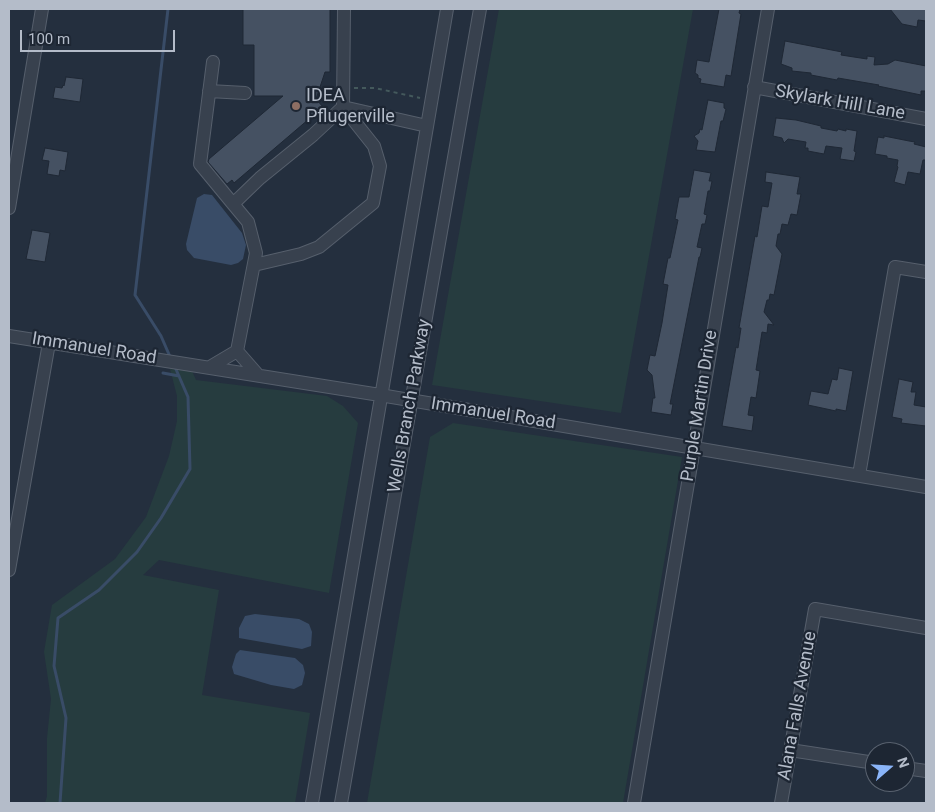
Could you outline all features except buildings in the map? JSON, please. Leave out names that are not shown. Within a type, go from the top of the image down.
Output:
[{"type":"street","points":[[9,208],[42,9]]},
{"type":"street","points":[[254,265],[302,254],[319,247],[373,203],[380,166],[374,146],[343,106],[344,9]]},
{"type":"street","name":"Wells Branch Parkway","points":[[312,803],[447,9]]},
{"type":"street","name":"Wells Branch Parkway","points":[[341,803],[480,9]]},
{"type":"street","name":"Purple Martin Drive","points":[[634,803],[768,9]]},
{"type":"street","points":[[210,367],[237,351],[256,253],[248,222],[200,164],[213,62]]},
{"type":"street","name":"Skylark Hill Lane","points":[[754,88],[926,119]]},
{"type":"street","points":[[209,91],[245,93]]},
{"type":"street","points":[[343,106],[427,126]]},
{"type":"street","points":[[233,204],[260,178],[313,135],[343,106]]},
{"type":"street","points":[[859,475],[895,267],[926,272]]},
{"type":"street","name":"Immanuel Road","points":[[9,336],[693,446],[926,487]]},
{"type":"street","points":[[9,570],[50,343]]},
{"type":"street","points":[[237,351],[258,375]]},
{"type":"street","name":"Alana Falls Avenue","points":[[781,803],[815,609],[926,628]]},
{"type":"street","points":[[790,750],[865,761]]},
{"type":"path","points":[[350,88],[375,88],[420,98]]},
{"type":"green space","points":[[499,9],[693,9],[621,413],[432,385]]},
{"type":"green space","points":[[170,369],[192,371],[196,380],[327,396],[343,406],[358,423],[329,593],[159,560],[143,575],[219,590],[202,695],[310,713],[295,803],[45,803],[47,796],[47,738],[51,699],[44,652],[52,605],[115,559],[146,517],[169,456],[177,421],[177,396]]},
{"type":"green space","points":[[453,423],[682,457],[623,803],[367,803],[430,437]]},
{"type":"water","points":[[204,194],[212,195],[242,233],[246,245],[243,259],[238,263],[231,265],[194,258],[187,250],[186,244],[197,198]]},
{"type":"water","points":[[255,614],[299,619],[309,624],[312,632],[311,646],[302,649],[239,638],[239,628],[245,616]]},
{"type":"water","points":[[240,650],[295,658],[303,665],[305,673],[302,685],[294,689],[271,685],[234,674],[232,667],[236,654]]},
{"type":"waterway","points":[[168,9],[135,295],[161,336],[171,359]]},
{"type":"waterway","points":[[60,803],[66,718],[54,666],[58,618],[99,590],[137,552],[161,518],[190,469],[188,397],[175,367]]},
{"type":"waterway","points":[[163,373],[179,376]]},
{"type":"place","name":"IDEA Pflugerville","points":[[296,106]]}]
